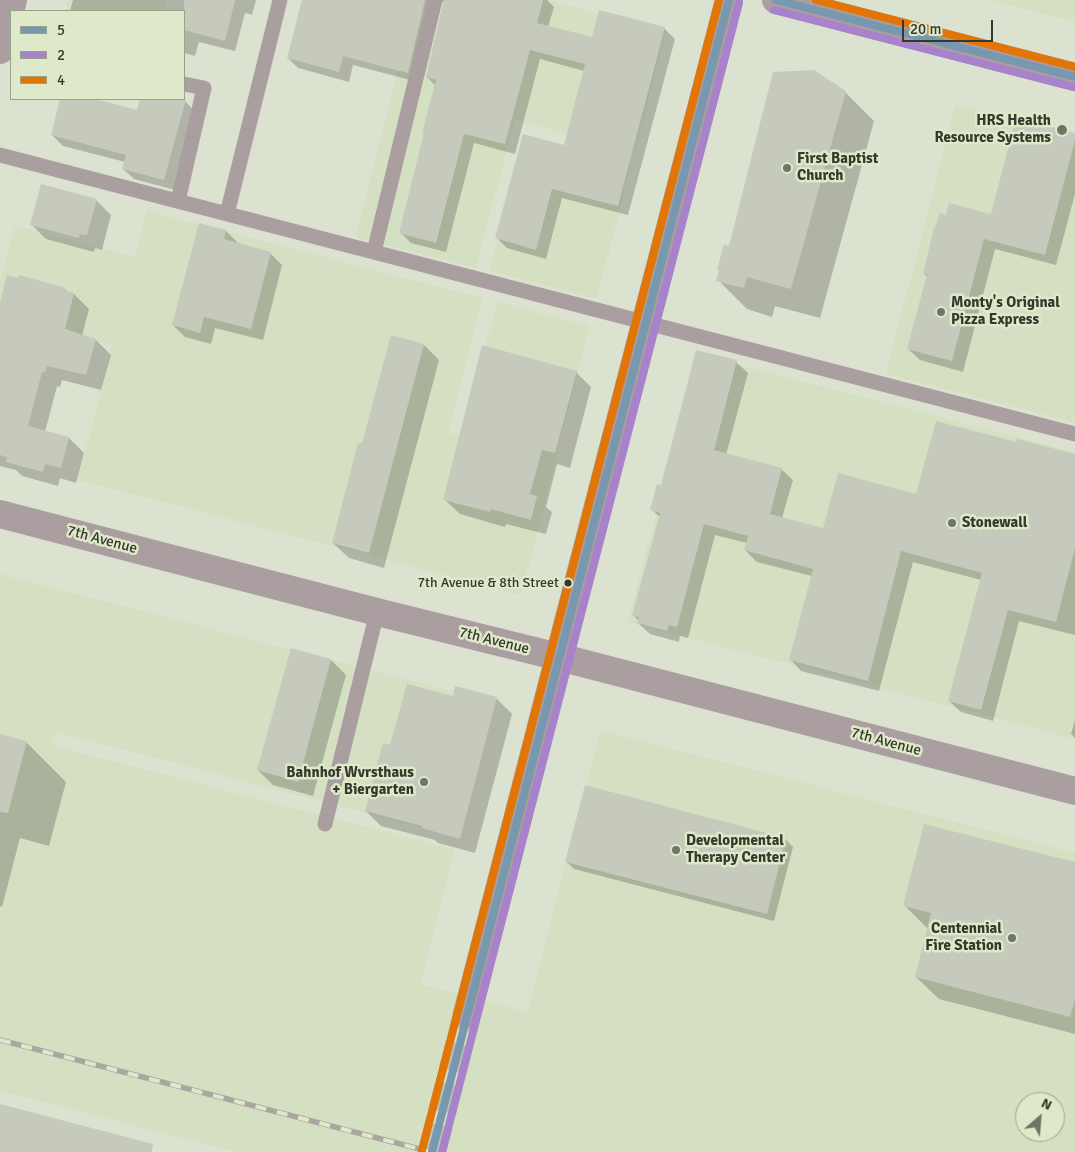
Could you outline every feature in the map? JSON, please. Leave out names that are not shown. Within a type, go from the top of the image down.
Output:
[{"type":"main road","points":[[467,1014],[729,0]]},
{"type":"street","points":[[776,0],[1075,77]]},
{"type":"street","points":[[0,50],[10,12]]},
{"type":"street","name":"7th Avenue","points":[[0,514],[1075,791]]},
{"type":"lane","points":[[227,214],[280,0]]},
{"type":"lane","points":[[374,252],[435,0]]},
{"type":"lane","points":[[178,201],[204,88],[185,84]]},
{"type":"lane","points":[[0,155],[1075,434]]},
{"type":"lane","points":[[324,824],[377,612]]},
{"type":"shaded area","points":[[68,0],[167,0],[164,10],[66,10]]},
{"type":"shaded area","points":[[416,0],[548,0],[666,31],[636,152],[515,120],[476,268],[355,237]]},
{"type":"shaded area","points":[[990,0],[1075,0],[1075,22]]},
{"type":"shaded area","points":[[955,105],[1075,136],[1075,423],[886,374]]},
{"type":"shaded area","points":[[525,137],[631,165],[597,299],[490,271]]},
{"type":"shaded area","points":[[147,211],[482,298],[448,432],[461,436],[497,302],[590,326],[521,595],[78,480],[112,345],[0,317],[0,282],[14,225],[135,257]]},
{"type":"shaded area","points":[[697,354],[1075,452],[1075,739],[628,622]]},
{"type":"shaded area","points":[[0,574],[493,702],[458,837],[56,732],[51,745],[455,850],[420,984],[527,1012],[600,730],[1075,853],[1075,1152],[237,1152],[0,1091]]},
{"type":"building","points":[[184,0],[235,0],[225,41],[185,30]]},
{"type":"building","points":[[302,0],[425,0],[408,73],[343,56],[339,72],[287,58]]},
{"type":"building","points":[[444,0],[543,0],[537,23],[592,37],[599,10],[665,27],[618,206],[552,189],[536,250],[495,238],[523,134],[564,145],[585,64],[530,50],[505,144],[464,134],[436,243],[399,233],[436,80],[426,77]]},
{"type":"building","name":"First Baptist Church","points":[[814,70],[846,91],[791,289],[747,277],[744,288],[716,281],[724,244],[729,246],[773,72]]},
{"type":"building","points":[[186,99],[164,180],[122,169],[126,155],[51,135],[60,100],[100,100],[137,110],[140,100]]},
{"type":"building","points":[[1016,118],[1075,133],[1075,140],[1045,255],[984,239],[952,361],[907,349],[927,274],[923,274],[934,227],[940,213],[946,215],[949,203],[991,214]]},
{"type":"building","points":[[41,184],[97,199],[87,235],[80,234],[79,238],[30,225]]},
{"type":"building","points":[[199,223],[226,230],[224,239],[271,252],[251,329],[204,317],[200,333],[172,325]]},
{"type":"building","points":[[7,275],[18,278],[19,275],[65,288],[65,291],[74,293],[65,329],[96,339],[86,375],[47,366],[45,372],[42,372],[28,426],[69,437],[61,468],[45,464],[43,472],[6,462],[7,457],[0,455],[0,303]]},
{"type":"building","points":[[391,335],[424,344],[369,553],[332,543],[358,443],[362,443]]},
{"type":"building","points":[[482,345],[577,371],[555,453],[542,450],[530,494],[537,496],[531,520],[491,509],[490,512],[443,500]]},
{"type":"building","points":[[696,350],[737,360],[714,450],[782,468],[770,514],[823,528],[838,473],[916,494],[936,421],[1016,442],[1017,439],[1075,454],[1075,548],[1056,622],[1008,610],[981,710],[948,701],[982,573],[901,551],[868,681],[789,660],[813,569],[744,550],[748,536],[704,524],[677,627],[669,625],[667,631],[637,623],[639,617],[632,616],[660,513],[650,510],[657,484],[661,485]]},
{"type":"building","points":[[291,648],[331,659],[298,782],[257,770]]},
{"type":"building","name":"Bahnhof Wvrsthaus + Biergarten","points":[[407,684],[453,696],[455,686],[497,697],[460,839],[422,828],[422,826],[365,811],[383,743],[390,745]]},
{"type":"building","points":[[0,734],[27,741],[8,813],[0,812]]},
{"type":"building","name":"Developmental Therapy Center","points":[[585,785],[786,838],[767,914],[565,862]]},
{"type":"building","name":"Centennial Fire Station","points":[[924,824],[1075,862],[1075,999],[1070,1017],[915,977],[931,913],[903,906]]},
{"type":"building","points":[[0,1104],[153,1144],[152,1152],[0,1152]]},
{"type":"tunnel","points":[[432,1152],[467,1014]]},
{"type":"railway","points":[[0,1040],[431,1152]]},
{"type":"transit line","name":"4","points":[[422,1150],[719,0]]},
{"type":"transit line","name":"5","points":[[432,1152],[729,0]]},
{"type":"transit line","name":"5","points":[[776,0],[1075,77]]},
{"type":"transit line","name":"4","points":[[816,0],[1075,67]]},
{"type":"transit line","name":"2","points":[[442,1152],[739,3]]},
{"type":"transit line","name":"2","points":[[774,10],[1073,87]]},
{"type":"place","name":"HRS Health Resource Systems","points":[[1062,130]]},
{"type":"place","name":"First Baptist Church","points":[[787,168]]},
{"type":"place","name":"Monty's Original Pizza Express","points":[[941,312]]},
{"type":"place","name":"Stonewall","points":[[952,523]]},
{"type":"place","name":"7th Avenue & 8th Street","points":[[568,583]]},
{"type":"place","name":"Bahnhof Wvrsthaus + Biergarten","points":[[424,782]]},
{"type":"place","name":"Developmental Therapy Center","points":[[676,850]]},
{"type":"place","name":"Centennial Fire Station","points":[[1012,938]]}]
